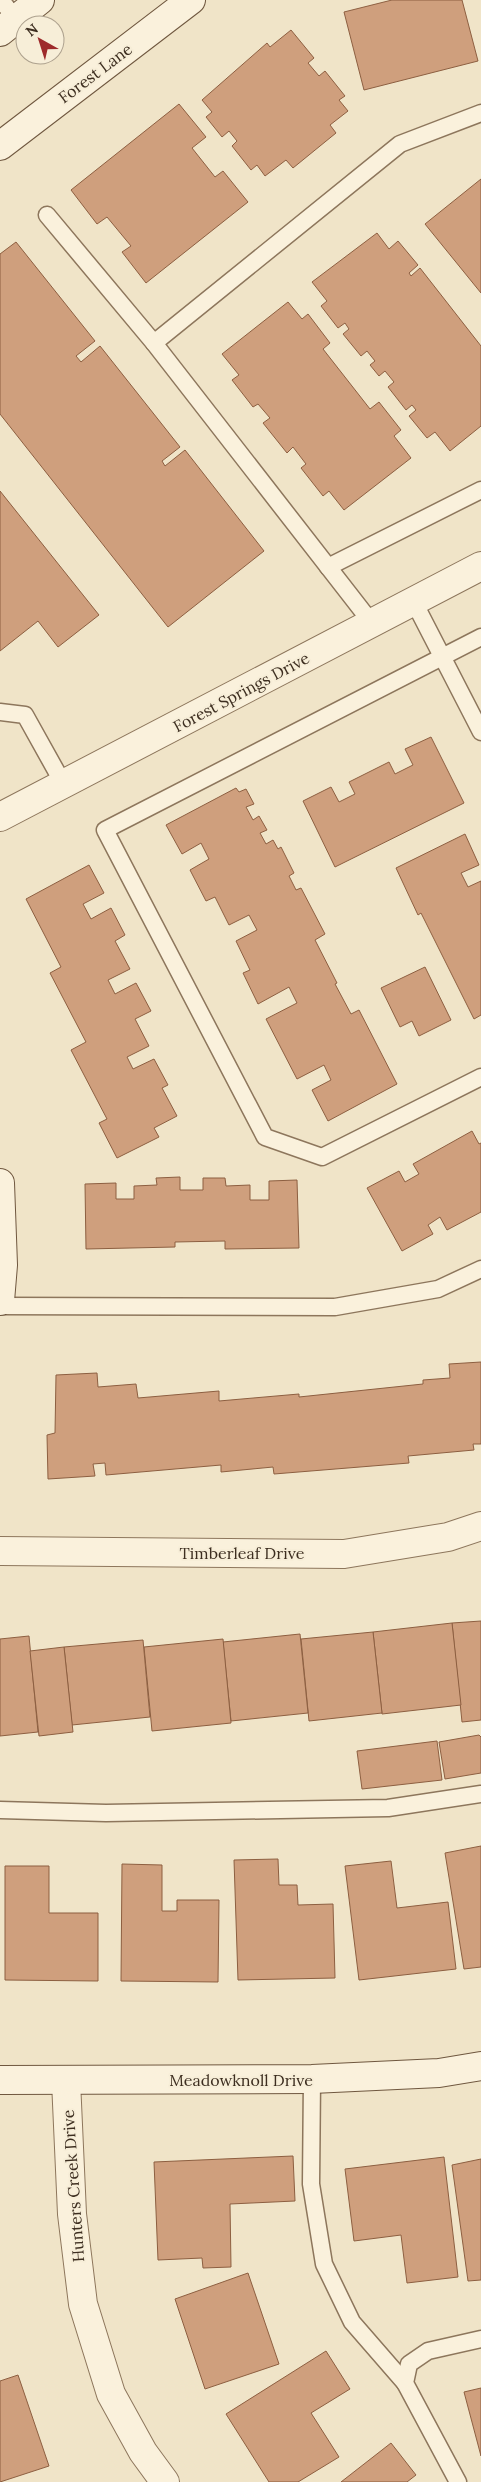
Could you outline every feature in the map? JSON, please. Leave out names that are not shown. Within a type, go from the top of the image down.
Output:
[{"type":"street","points":[[6,17],[40,0]]},
{"type":"street","name":"Forest Lane","points":[[0,146],[191,0]]},
{"type":"street","name":"Forest Springs Drive","points":[[0,817],[64,785],[412,600],[481,566]]},
{"type":"street","points":[[0,1184],[3,1266],[0,1301]]},
{"type":"street","name":"Timberleaf Drive","points":[[0,1551],[344,1554],[448,1537],[481,1526]]},
{"type":"street","name":"Meadowknoll Drive","points":[[0,2080],[312,2079],[439,2073],[481,2066]]},
{"type":"street","name":"Hunters Creek Drive","points":[[66,2081],[72,2214],[83,2304],[111,2394],[142,2452],[166,2482]]},
{"type":"lane","points":[[154,343],[400,144],[481,113]]},
{"type":"lane","points":[[47,215],[154,343],[371,622]]},
{"type":"lane","points":[[328,567],[481,490]]},
{"type":"lane","points":[[412,600],[481,732]]},
{"type":"lane","points":[[481,637],[104,830],[265,1137],[322,1157],[481,1078]]},
{"type":"lane","points":[[0,712],[26,715],[64,785]]},
{"type":"lane","points":[[0,1306],[335,1307],[438,1289],[481,1269]]},
{"type":"lane","points":[[0,1810],[106,1813],[388,1808],[481,1794]]},
{"type":"lane","points":[[312,2079],[311,2184],[324,2264],[352,2322],[406,2383],[458,2482]]},
{"type":"lane","points":[[406,2383],[409,2364],[428,2352],[481,2339]]},
{"type":"building","points":[[392,0],[462,0],[478,61],[364,90],[344,12]]},
{"type":"building","points":[[291,30],[314,58],[308,63],[319,76],[325,71],[345,96],[339,100],[348,111],[330,125],[336,133],[293,168],[286,160],[265,176],[257,165],[251,170],[232,146],[237,141],[229,131],[222,137],[206,117],[212,112],[202,100],[267,43],[270,47]]},
{"type":"building","points":[[179,104],[206,137],[192,148],[215,177],[223,171],[248,202],[146,283],[122,252],[131,246],[107,217],[97,224],[71,190]]},
{"type":"building","points":[[481,179],[481,293],[425,224]]},
{"type":"building","points":[[377,233],[389,249],[398,241],[418,265],[409,273],[411,276],[420,268],[481,346],[481,426],[450,451],[435,432],[427,438],[409,416],[416,410],[412,405],[406,410],[388,387],[394,382],[385,371],[379,376],[370,365],[375,361],[367,351],[361,356],[343,334],[349,329],[345,323],[338,328],[321,306],[327,301],[312,282]]},
{"type":"building","points":[[16,242],[95,341],[76,356],[81,362],[100,346],[180,447],[162,461],[165,466],[185,450],[264,551],[168,627],[0,414],[0,254]]},
{"type":"building","points":[[288,302],[302,319],[308,314],[330,343],[323,349],[370,409],[379,402],[401,430],[394,436],[411,458],[344,510],[329,491],[323,496],[301,468],[306,464],[293,447],[287,453],[263,423],[270,418],[258,404],[253,407],[232,380],[239,375],[222,354]]},
{"type":"building","points":[[0,491],[99,615],[58,647],[38,621],[0,651]]},
{"type":"building","points":[[431,737],[464,803],[335,867],[303,801],[331,787],[339,802],[355,794],[349,782],[389,762],[395,774],[413,765],[405,749]]},
{"type":"building","points":[[236,788],[239,792],[246,789],[254,804],[246,807],[253,820],[259,816],[267,830],[260,833],[266,844],[273,840],[278,849],[281,847],[294,873],[289,876],[296,890],[301,888],[325,934],[315,940],[337,983],[335,984],[351,1014],[359,1010],[397,1084],[328,1121],[312,1090],[331,1080],[324,1065],[297,1079],[266,1019],[297,1003],[289,987],[258,1004],[243,973],[250,970],[236,941],[257,930],[249,915],[229,925],[215,897],[206,901],[190,870],[209,859],[201,843],[182,854],[166,825]]},
{"type":"building","points":[[465,834],[479,865],[461,873],[468,887],[481,881],[481,1015],[474,1019],[421,913],[418,915],[396,868]]},
{"type":"building","points":[[89,865],[104,893],[83,904],[91,919],[111,908],[125,935],[115,941],[130,969],[108,980],[115,994],[136,983],[151,1011],[135,1019],[149,1046],[127,1057],[133,1069],[154,1059],[168,1085],[162,1088],[177,1116],[154,1128],[159,1137],[117,1158],[99,1123],[107,1119],[71,1050],[86,1042],[50,973],[61,967],[26,899]]},
{"type":"building","points":[[425,967],[451,1020],[419,1036],[412,1021],[400,1027],[381,988]]},
{"type":"building","points":[[472,1131],[479,1144],[481,1143],[481,1212],[447,1230],[440,1217],[428,1225],[433,1234],[402,1251],[367,1188],[399,1171],[405,1182],[419,1174],[413,1164]]},
{"type":"building","points":[[180,1177],[180,1190],[203,1190],[203,1178],[225,1178],[226,1186],[250,1185],[250,1200],[269,1200],[269,1181],[297,1180],[299,1248],[225,1249],[225,1241],[175,1242],[175,1247],[86,1249],[85,1184],[116,1183],[116,1199],[134,1199],[134,1186],[157,1185],[156,1178]]},
{"type":"building","points":[[481,1362],[481,1444],[473,1444],[474,1450],[408,1456],[409,1463],[274,1474],[273,1467],[221,1472],[221,1465],[106,1475],[105,1463],[93,1464],[95,1476],[48,1479],[47,1435],[55,1433],[56,1375],[97,1373],[98,1387],[136,1384],[138,1398],[219,1391],[219,1401],[299,1394],[299,1397],[423,1384],[423,1380],[450,1378],[449,1364]]},
{"type":"building","points":[[481,1621],[481,1720],[462,1722],[452,1623]]},
{"type":"building","points":[[452,1623],[461,1705],[382,1714],[373,1632]]},
{"type":"building","points":[[373,1632],[382,1713],[309,1721],[301,1639]]},
{"type":"building","points":[[300,1634],[308,1713],[231,1721],[223,1642]]},
{"type":"building","points":[[29,1636],[38,1732],[0,1736],[0,1639]]},
{"type":"building","points":[[223,1639],[231,1723],[152,1731],[144,1647]]},
{"type":"building","points":[[143,1640],[150,1717],[72,1725],[64,1647]]},
{"type":"building","points":[[64,1647],[73,1732],[39,1736],[30,1651]]},
{"type":"building","points":[[479,1735],[481,1737],[481,1773],[445,1779],[439,1742]]},
{"type":"building","points":[[437,1741],[442,1780],[362,1789],[357,1751]]},
{"type":"building","points":[[481,1846],[481,1967],[464,1969],[445,1853]]},
{"type":"building","points":[[278,1859],[279,1885],[297,1885],[298,1905],[333,1904],[335,1978],[238,1980],[234,1860]]},
{"type":"building","points":[[391,1861],[397,1908],[448,1902],[456,1969],[359,1980],[345,1866]]},
{"type":"building","points":[[122,1864],[162,1865],[162,1911],[177,1911],[177,1900],[219,1900],[218,1982],[121,1981]]},
{"type":"building","points":[[5,1866],[49,1866],[49,1913],[98,1913],[98,1981],[5,1980]]},
{"type":"building","points":[[293,2156],[295,2201],[230,2204],[231,2267],[203,2268],[202,2258],[158,2260],[154,2162]]},
{"type":"building","points":[[444,2157],[458,2277],[407,2283],[401,2235],[354,2241],[345,2169]]},
{"type":"building","points":[[481,2159],[481,2280],[468,2281],[452,2165]]},
{"type":"building","points":[[248,2273],[279,2364],[205,2389],[175,2299]]},
{"type":"building","points":[[326,2351],[350,2389],[311,2413],[339,2457],[298,2482],[269,2482],[226,2414]]},
{"type":"building","points":[[18,2375],[49,2466],[0,2482],[0,2381]]},
{"type":"building","points":[[481,2388],[481,2456],[464,2392]]},
{"type":"building","points":[[391,2443],[416,2475],[407,2482],[341,2482]]}]
